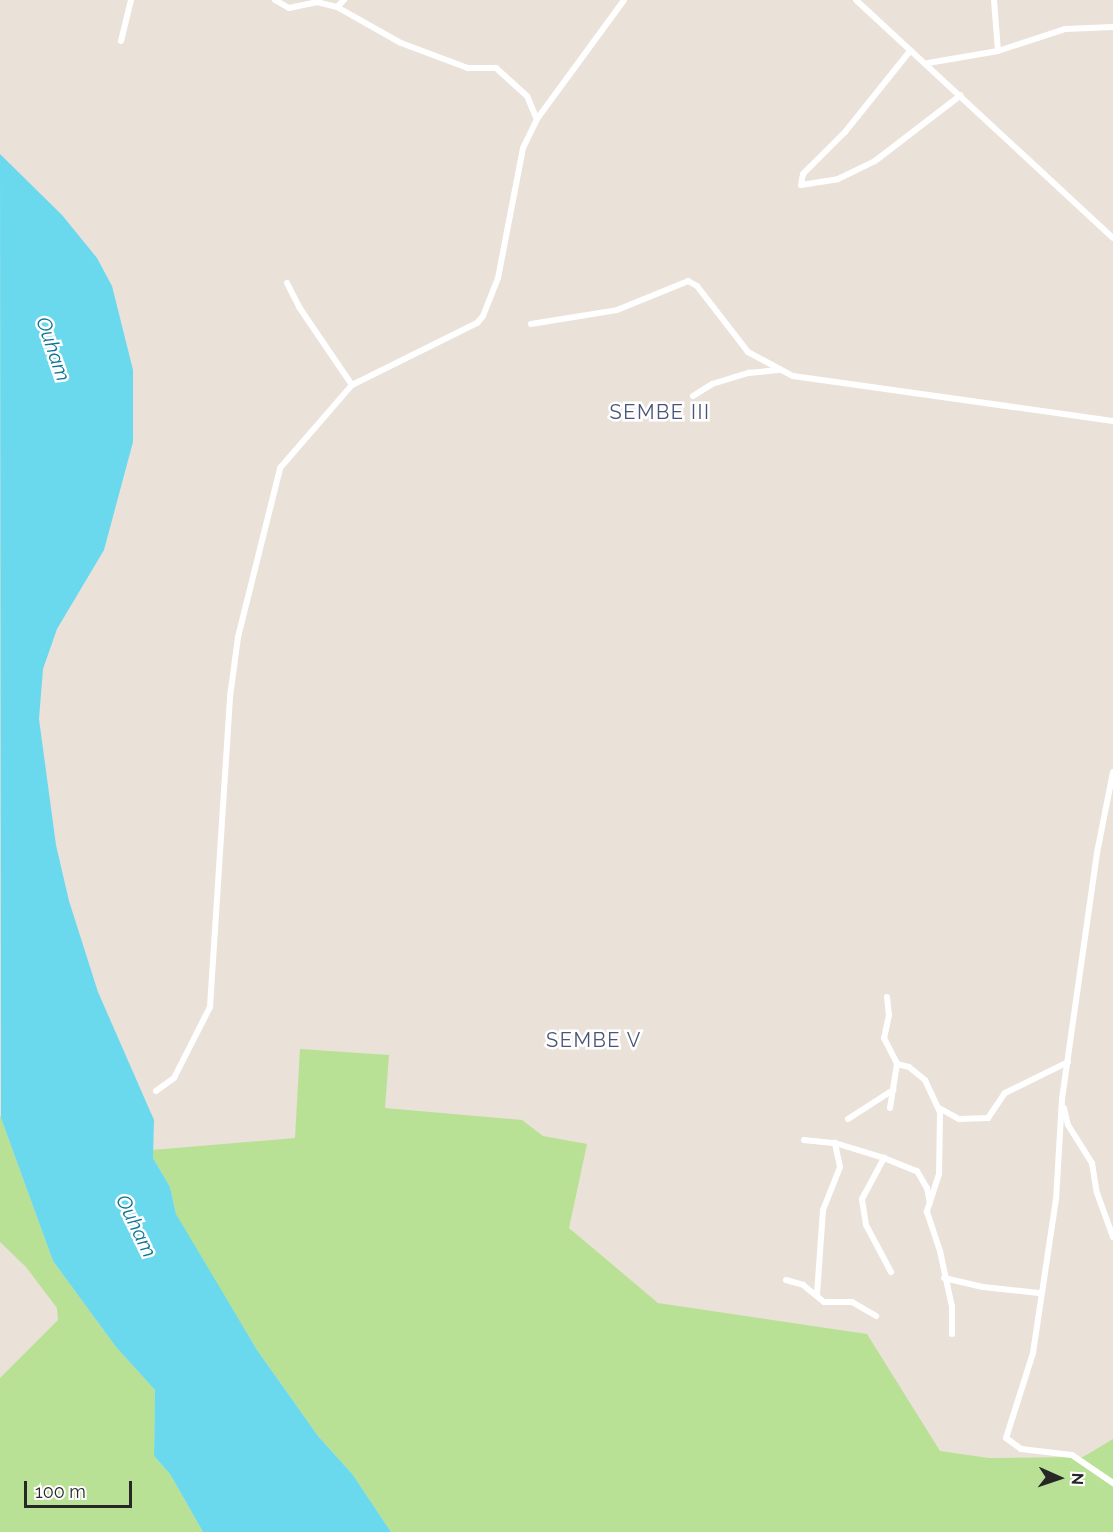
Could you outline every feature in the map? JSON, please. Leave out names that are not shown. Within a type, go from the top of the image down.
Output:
[{"type":"street","points":[[121,41],[131,0]]},
{"type":"street","points":[[275,0],[289,8],[317,2],[337,7],[401,43],[468,68],[496,68],[527,96],[537,119]]},
{"type":"street","points":[[337,7],[344,0]]},
{"type":"street","points":[[156,1091],[174,1078],[210,1008],[225,822],[230,696],[238,637],[273,483],[300,441],[352,385],[477,323],[483,316],[498,278],[523,148],[537,119],[624,0]]},
{"type":"street","points":[[856,0],[910,51],[928,63],[1113,238]]},
{"type":"street","points":[[994,0],[998,51]]},
{"type":"street","points":[[928,63],[998,51],[1065,29],[1113,27]]},
{"type":"street","points":[[910,51],[845,132],[803,174],[801,185],[838,179],[875,160],[961,94]]},
{"type":"street","points":[[531,324],[616,310],[688,281],[697,286],[728,331],[748,352],[781,370],[814,381],[1113,421]]},
{"type":"street","points":[[288,283],[299,307],[352,385]]},
{"type":"street","points":[[693,396],[712,384],[749,373],[781,370]]},
{"type":"street","points":[[1113,772],[1097,853],[1062,1099],[1056,1198],[1039,1293],[1033,1353],[1006,1438],[1021,1449],[1072,1455],[1113,1484]]},
{"type":"street","points":[[887,997],[889,1015],[885,1038],[897,1064],[890,1108]]},
{"type":"street","points":[[936,1106],[958,1119],[988,1118],[1005,1093],[1068,1062]]},
{"type":"street","points":[[897,1064],[909,1067],[925,1080],[940,1112],[939,1174],[927,1212],[940,1251],[952,1307],[952,1334]]},
{"type":"street","points":[[848,1119],[893,1090]]},
{"type":"street","points":[[1062,1099],[1068,1125],[1092,1163],[1097,1194],[1110,1211],[1113,1237]]},
{"type":"street","points":[[804,1140],[835,1143],[917,1171],[927,1188],[930,1206]]},
{"type":"street","points":[[817,1294],[823,1210],[840,1167],[835,1143]]},
{"type":"street","points":[[884,1158],[862,1199],[866,1225],[891,1272]]},
{"type":"street","points":[[944,1278],[983,1287],[1039,1293]]},
{"type":"street","points":[[786,1280],[817,1294],[824,1302],[852,1302],[876,1316]]},
{"type":"green space","points":[[300,1049],[389,1055],[385,1108],[522,1120],[543,1136],[587,1144],[569,1228],[658,1303],[867,1334],[940,1451],[989,1458],[1083,1457],[1113,1439],[1113,1532],[391,1532],[353,1475],[318,1436],[257,1350],[184,1230],[176,1214],[170,1187],[153,1158],[152,1150],[295,1138]]},
{"type":"green space","points":[[0,1115],[53,1261],[116,1347],[155,1390],[154,1456],[170,1474],[203,1532],[0,1532],[0,1378],[58,1320],[57,1308],[26,1267],[0,1242]]},
{"type":"water","name":"Ouham","points":[[0,154],[62,215],[97,258],[112,286],[133,370],[133,442],[104,550],[57,629],[43,669],[39,719],[56,845],[69,901],[98,992],[154,1120],[153,1158],[170,1187],[176,1214],[257,1350],[318,1436],[353,1475],[391,1532],[203,1532],[170,1474],[154,1456],[155,1390],[116,1347],[53,1261],[1,1118]]},
{"type":"district","name":"SEMBE III","points":[[660,412]]},
{"type":"district","name":"SEMBE V","points":[[594,1040]]}]
